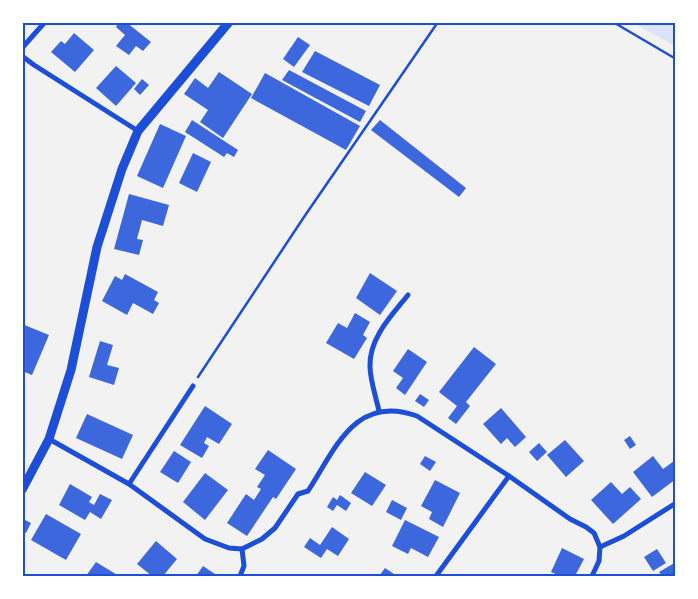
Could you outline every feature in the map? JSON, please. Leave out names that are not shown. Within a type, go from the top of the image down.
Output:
[{"type":"main road","points":[[22,490],[49,439],[71,370],[97,247],[122,169],[138,131],[229,22]]},
{"type":"street","points":[[22,48],[45,22]]},
{"type":"street","points":[[22,56],[138,131]]},
{"type":"street","points":[[379,411],[370,365],[374,343],[383,327],[408,295]]},
{"type":"street","points":[[129,484],[192,386]]},
{"type":"street","points":[[49,439],[129,484],[205,538],[229,548],[242,549],[262,539],[275,528],[298,494],[308,490],[354,423],[379,411],[405,412],[417,416],[509,476],[570,520],[594,533],[600,546],[599,561],[592,576]]},
{"type":"street","points":[[436,576],[509,476]]},
{"type":"street","points":[[600,546],[624,536],[676,503]]},
{"type":"street","points":[[240,576],[244,566],[242,549]]},
{"type":"path","points":[[192,386],[438,22]]},
{"type":"path","points":[[613,22],[676,59]]},
{"type":"shaded area","points":[[633,23],[675,23],[675,46]]},
{"type":"building","points":[[119,22],[126,22],[151,42],[143,51],[136,46],[129,55],[116,46],[125,35],[116,27]]},
{"type":"building","points":[[74,33],[94,50],[75,72],[51,52],[61,41],[65,44]]},
{"type":"building","points":[[298,37],[310,45],[294,67],[283,59]]},
{"type":"building","points":[[315,51],[380,85],[369,106],[302,72]]},
{"type":"building","points":[[116,66],[136,83],[116,106],[96,88]]},
{"type":"building","points":[[289,70],[366,111],[360,122],[282,80]]},
{"type":"building","points":[[219,72],[252,94],[223,138],[200,122],[208,110],[184,94],[195,78],[208,88]]},
{"type":"building","points":[[265,73],[360,126],[346,150],[251,98]]},
{"type":"building","points":[[142,79],[149,85],[140,95],[134,89]]},
{"type":"building","points":[[192,120],[238,150],[234,157],[227,153],[224,157],[185,132]]},
{"type":"building","points":[[380,120],[466,188],[459,197],[371,130]]},
{"type":"building","points":[[160,124],[186,136],[163,188],[137,176]]},
{"type":"building","points":[[193,153],[211,162],[197,192],[179,183]]},
{"type":"building","points":[[129,194],[169,205],[163,226],[142,220],[137,239],[143,240],[139,255],[114,249]]},
{"type":"building","points":[[370,273],[397,291],[380,315],[356,298]]},
{"type":"building","points":[[125,274],[158,292],[154,300],[159,303],[153,314],[133,303],[127,315],[102,301],[115,276],[122,280]]},
{"type":"building","points":[[355,313],[370,322],[363,335],[367,338],[354,359],[326,343],[338,323],[347,328]]},
{"type":"building","points":[[22,324],[49,335],[32,375],[22,371]]},
{"type":"building","points":[[100,341],[113,345],[107,365],[119,368],[114,385],[89,377]]},
{"type":"building","points":[[474,347],[496,364],[466,402],[470,406],[456,424],[448,418],[457,406],[439,392]]},
{"type":"building","points":[[408,349],[427,362],[405,395],[396,388],[403,378],[393,371]]},
{"type":"building","points":[[420,394],[429,400],[424,407],[415,401]]},
{"type":"building","points":[[205,406],[232,424],[219,444],[207,437],[204,443],[209,446],[202,458],[180,445]]},
{"type":"building","points":[[501,408],[526,437],[515,447],[507,438],[501,444],[483,424]]},
{"type":"building","points":[[87,414],[133,435],[122,459],[76,438]]},
{"type":"building","points":[[630,436],[636,445],[630,449],[624,440]]},
{"type":"building","points":[[565,440],[584,461],[566,477],[547,455]]},
{"type":"building","points":[[539,443],[547,452],[537,461],[529,452]]},
{"type":"building","points":[[268,450],[296,469],[276,499],[273,497],[247,536],[227,523],[246,494],[254,500],[261,489],[257,487],[265,475],[255,469]]},
{"type":"building","points":[[174,451],[191,462],[178,483],[160,472]]},
{"type":"building","points":[[425,456],[436,462],[430,471],[420,464]]},
{"type":"building","points":[[653,456],[663,469],[674,461],[676,464],[676,479],[652,497],[633,472]]},
{"type":"building","points":[[365,472],[386,485],[372,506],[351,493]]},
{"type":"building","points":[[205,473],[228,490],[205,520],[183,502]]},
{"type":"building","points":[[435,480],[460,493],[443,527],[429,519],[432,512],[421,506]]},
{"type":"building","points":[[611,482],[622,494],[630,487],[641,499],[613,524],[591,500]]},
{"type":"building","points":[[70,484],[92,497],[89,502],[94,505],[100,494],[112,500],[101,519],[90,512],[85,520],[59,505]]},
{"type":"building","points":[[340,495],[351,503],[346,511],[337,505],[333,511],[327,507],[333,497],[337,500]]},
{"type":"building","points":[[392,500],[407,508],[401,520],[386,512]]},
{"type":"building","points":[[46,514],[81,534],[66,560],[31,540]]},
{"type":"building","points":[[25,520],[31,523],[26,533],[22,531],[22,525]]},
{"type":"building","points":[[405,520],[439,537],[428,557],[411,548],[408,554],[392,546]]},
{"type":"building","points":[[332,527],[349,539],[338,556],[327,549],[321,558],[304,547],[310,538],[320,545]]},
{"type":"building","points":[[156,541],[177,559],[163,576],[152,576],[137,564]]},
{"type":"building","points":[[562,548],[584,559],[575,576],[560,576],[551,572]]},
{"type":"building","points":[[657,549],[666,563],[653,571],[644,557]]},
{"type":"building","points":[[96,562],[119,576],[86,576]]},
{"type":"building","points":[[676,562],[676,576],[662,576],[659,572]]},
{"type":"building","points":[[203,566],[218,576],[196,576]]},
{"type":"building","points":[[385,568],[397,576],[379,576]]}]
